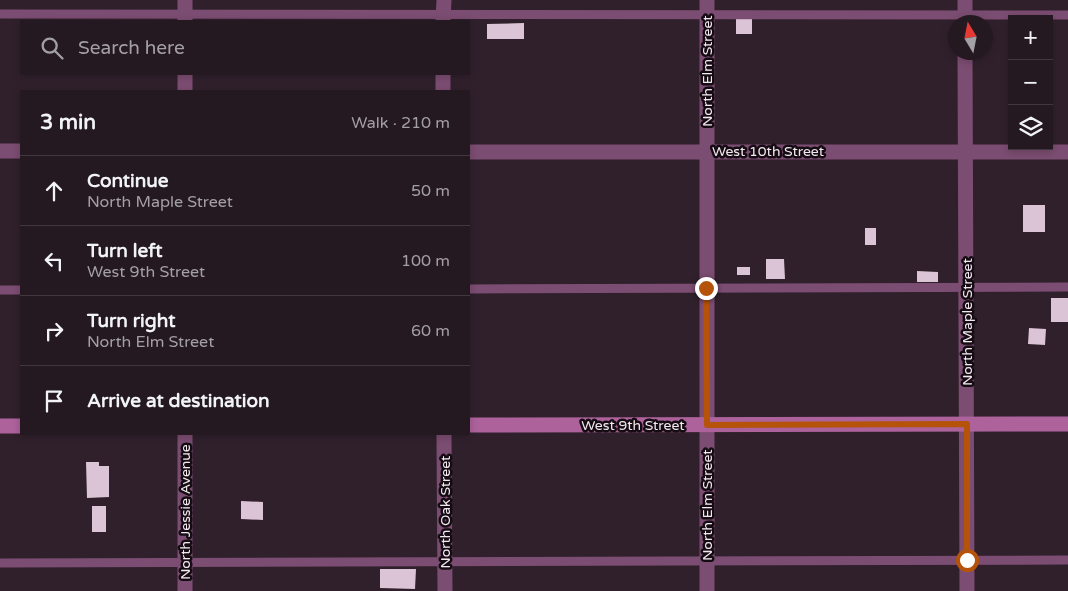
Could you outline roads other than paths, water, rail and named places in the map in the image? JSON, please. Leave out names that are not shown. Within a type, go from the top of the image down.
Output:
[{"type":"street","name":"North Elm Street","points":[[707,7],[707,591]]},
{"type":"street","name":"North Maple Street","points":[[965,60],[967,591]]},
{"type":"street","points":[[185,75],[185,90]]},
{"type":"street","points":[[442,90],[443,75]]},
{"type":"street","points":[[0,151],[20,151]]},
{"type":"street","name":"West 10th Street","points":[[470,152],[1068,152]]},
{"type":"street","name":"West 9th Street","points":[[470,425],[1068,424]]},
{"type":"street","points":[[0,426],[20,426]]},
{"type":"street","name":"North Jessie Avenue","points":[[185,435],[185,591]]},
{"type":"street","name":"North Oak Street","points":[[444,435],[445,591]]},
{"type":"lane","points":[[0,14],[443,12],[707,7],[1068,15]]},
{"type":"lane","points":[[470,288],[1068,287]]},
{"type":"lane","points":[[0,290],[20,290]]},
{"type":"lane","points":[[0,563],[1068,560]]}]
